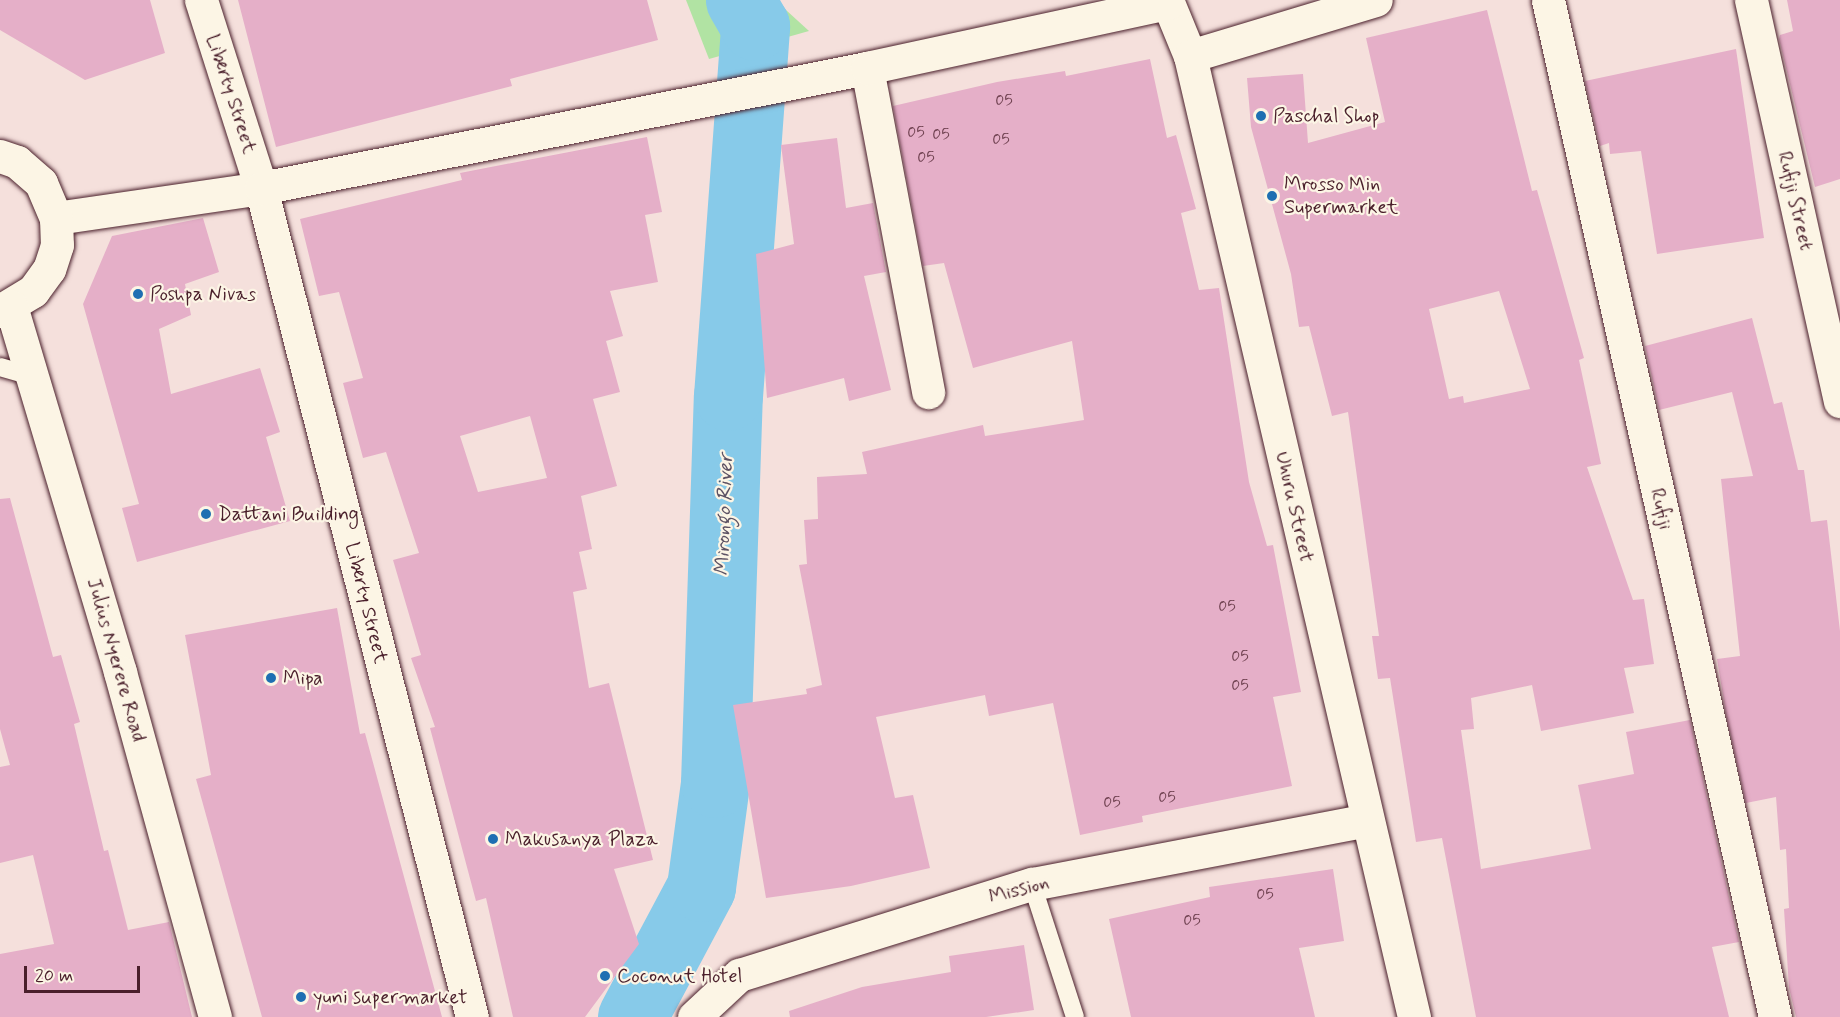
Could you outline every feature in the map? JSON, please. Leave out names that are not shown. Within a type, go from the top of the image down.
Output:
[{"type":"main road","name":"Liberty Street","points":[[201,0],[261,188],[472,1017]]},
{"type":"main road","points":[[1190,56],[1376,0]]},
{"type":"main road","name":"Rufiji","points":[[1548,0],[1775,1017]]},
{"type":"main road","name":"Rufiji Street","points":[[1751,0],[1840,401]]},
{"type":"main road","points":[[56,218],[261,188],[689,100],[867,68],[1167,1]]},
{"type":"main road","name":"Uhuru Street","points":[[1167,1],[1190,56],[1366,820],[1414,1017]]},
{"type":"main road","points":[[867,68],[928,392]]},
{"type":"main road","name":"Julius Nyerere Road","points":[[0,156],[17,162],[41,183],[56,218],[57,244],[49,269],[33,291],[5,308],[32,376],[120,672],[214,1017]]},
{"type":"main road","name":"Mission","points":[[694,1017],[739,975],[1032,884],[1366,820]]},
{"type":"lane","points":[[0,367],[32,376]]},
{"type":"lane","points":[[1032,884],[1075,1017]]},
{"type":"green space","points":[[686,0],[775,0],[809,31],[709,59]]},
{"type":"building","points":[[0,0],[150,0],[165,53],[85,80],[0,30]]},
{"type":"building","points":[[238,0],[647,0],[658,40],[510,79],[512,86],[276,147]]},
{"type":"building","points":[[1787,0],[1840,0],[1840,179],[1815,187],[1779,39],[1780,35],[1793,31]]},
{"type":"building","points":[[1487,10],[1532,191],[1537,190],[1584,358],[1579,360],[1601,464],[1587,467],[1633,600],[1644,599],[1654,664],[1624,668],[1634,713],[1541,731],[1532,685],[1471,698],[1474,729],[1461,730],[1481,869],[1591,849],[1578,785],[1634,774],[1626,732],[1690,720],[1739,942],[1712,947],[1729,1017],[1476,1017],[1442,838],[1416,842],[1390,678],[1378,679],[1372,636],[1379,636],[1348,412],[1332,416],[1309,326],[1299,327],[1291,274],[1251,127],[1247,78],[1303,74],[1308,143],[1385,122],[1366,38]],"holes":[[[1499,291],[1530,389],[1464,403],[1463,396],[1449,399],[1429,309]]]},
{"type":"building","points":[[1736,49],[1764,238],[1657,254],[1641,151],[1610,154],[1609,143],[1600,146],[1585,81]]},
{"type":"building","points":[[1150,59],[1167,138],[1176,135],[1196,209],[1181,213],[1199,290],[1219,288],[1249,482],[1267,546],[1273,545],[1301,692],[1273,697],[1292,786],[1142,816],[1143,822],[1080,835],[1053,703],[989,716],[985,695],[876,717],[895,798],[913,795],[930,868],[851,886],[766,898],[733,705],[807,694],[806,689],[822,685],[799,565],[807,564],[804,520],[818,519],[817,477],[867,474],[862,452],[983,425],[985,436],[1084,420],[1072,341],[973,368],[944,263],[923,266],[893,106],[997,82],[1065,71],[1066,76]]},
{"type":"building","points":[[647,137],[662,212],[645,215],[658,282],[610,291],[623,336],[606,341],[620,392],[593,399],[617,486],[581,496],[592,549],[579,552],[587,589],[573,592],[589,688],[609,683],[653,860],[614,869],[639,944],[585,1017],[513,1017],[486,898],[476,901],[430,728],[435,727],[411,658],[421,655],[393,560],[419,553],[386,452],[363,458],[343,383],[363,378],[339,292],[319,296],[300,219],[462,180],[460,173]],"holes":[[[530,416],[547,478],[478,492],[460,436]]]},
{"type":"building","points":[[837,138],[846,208],[873,203],[886,272],[864,276],[891,390],[849,401],[844,378],[767,398],[756,254],[794,244],[781,145]]},
{"type":"building","points":[[203,218],[219,272],[185,284],[191,315],[159,329],[171,394],[260,368],[280,432],[266,437],[290,521],[137,562],[122,508],[139,504],[83,304],[112,236]]},
{"type":"building","points":[[1752,318],[1774,404],[1782,402],[1798,470],[1804,470],[1811,522],[1827,520],[1840,631],[1840,1017],[1796,1017],[1789,988],[1784,909],[1789,908],[1786,849],[1780,850],[1776,797],[1746,803],[1726,714],[1717,659],[1740,656],[1721,479],[1753,476],[1732,392],[1659,410],[1645,346]]},
{"type":"building","points":[[10,498],[53,657],[61,655],[80,722],[74,724],[104,851],[108,850],[128,930],[169,922],[192,1017],[0,1017],[0,954],[54,944],[33,855],[0,863],[0,767],[10,765],[0,729],[0,499]]},
{"type":"building","points":[[337,608],[360,734],[365,733],[442,1017],[262,1017],[196,779],[211,775],[185,635]]},
{"type":"building","points":[[1333,869],[1344,941],[1299,948],[1315,1017],[1131,1017],[1109,919],[1210,897],[1209,887]]},
{"type":"building","points":[[1024,945],[1034,1010],[986,1017],[790,1017],[789,1011],[862,987],[951,972],[949,956]]},
{"type":"waterway","name":"Mirongo River","points":[[632,1017],[701,887],[715,783],[728,396],[755,26],[740,0]]},
{"type":"place","name":"Paschal Shop","points":[[1261,116]]},
{"type":"place","name":"Mrosso Min Supermarket","points":[[1272,196]]},
{"type":"place","name":"Poshpa Nivas","points":[[138,294]]},
{"type":"place","name":"Dattani Building","points":[[206,514]]},
{"type":"place","name":"Mipa","points":[[271,678]]},
{"type":"place","name":"Makusanya Plaza","points":[[493,839]]},
{"type":"place","name":"Coconut Hotel","points":[[605,976]]},
{"type":"place","name":"yuni supermarket","points":[[301,997]]}]
